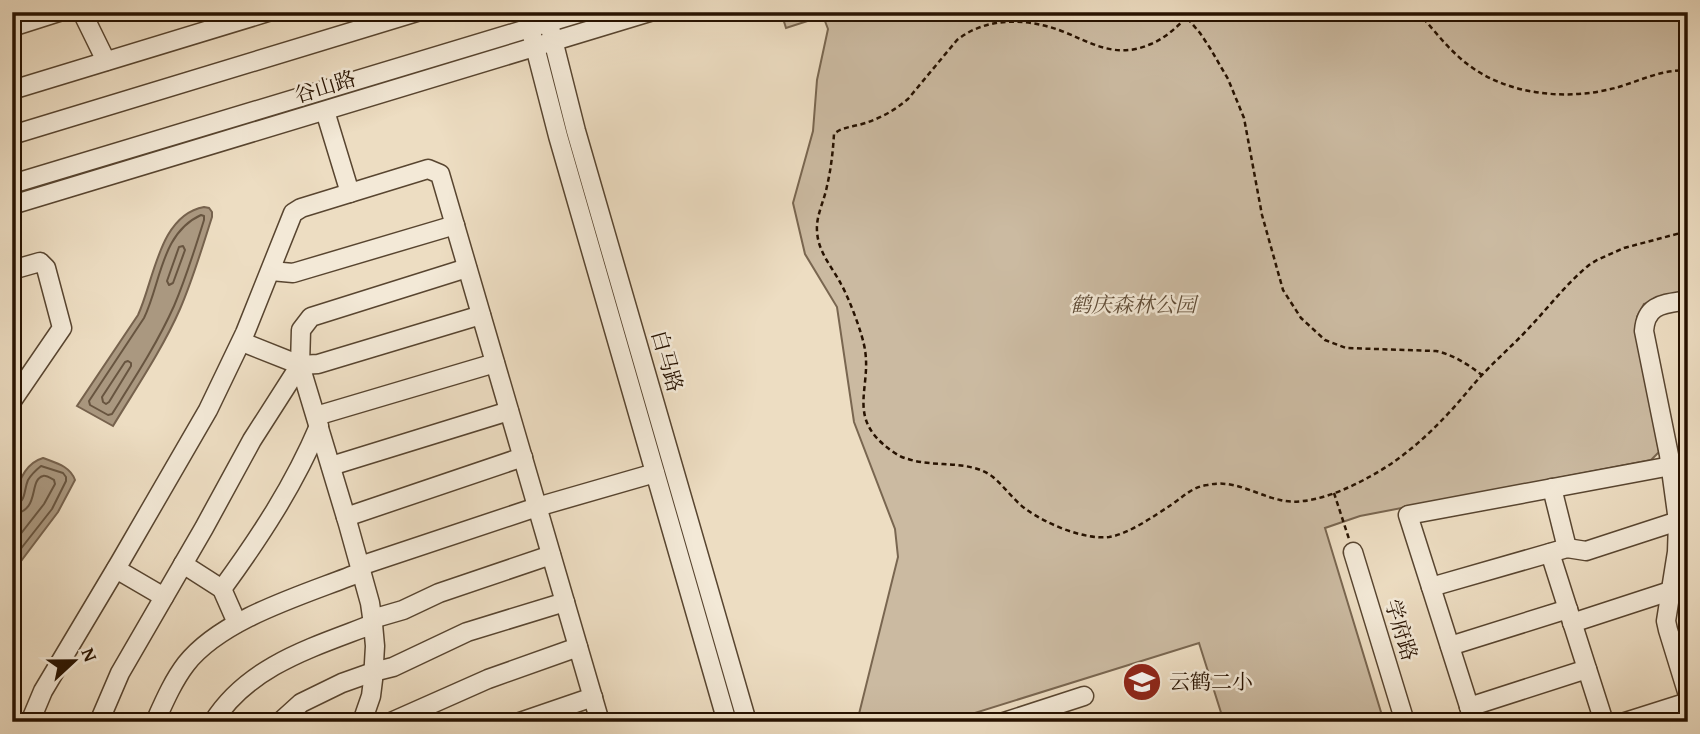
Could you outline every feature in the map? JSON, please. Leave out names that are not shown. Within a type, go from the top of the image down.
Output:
[{"type":"street","points":[[12,27],[58,12]]},
{"type":"street","points":[[12,90],[268,12]]},
{"type":"street","points":[[12,135],[417,12]]},
{"type":"street","name":"谷山路","points":[[12,184],[528,20],[583,12]]},
{"type":"street","name":"谷山路","points":[[12,205],[650,12]]},
{"type":"street","points":[[90,15],[106,61]]},
{"type":"street","name":"白马路","points":[[547,18],[576,131],[747,722]]},
{"type":"street","name":"白马路","points":[[528,20],[558,136],[727,722]]},
{"type":"street","points":[[325,110],[350,193]]},
{"type":"street","points":[[30,722],[43,691],[208,410],[242,342],[293,213],[301,208],[428,169],[440,174],[600,722]]},
{"type":"street","points":[[271,271],[293,273],[455,225]]},
{"type":"street","points":[[12,270],[40,262],[46,268],[62,328],[12,401]]},
{"type":"street","points":[[362,722],[371,696],[373,622],[361,569],[300,365],[301,330],[311,317],[467,268]]},
{"type":"street","points":[[1688,300],[1659,305],[1651,310],[1644,331],[1671,466],[1678,521],[1677,552],[1666,621],[1688,695]]},
{"type":"street","points":[[242,342],[300,365],[318,364],[481,315]]},
{"type":"street","points":[[317,421],[495,363]]},
{"type":"street","points":[[99,722],[120,673],[252,440],[300,365]]},
{"type":"street","points":[[331,466],[509,411]]},
{"type":"street","points":[[222,589],[283,500],[309,450],[317,421]]},
{"type":"street","points":[[346,517],[523,457]]},
{"type":"street","points":[[1587,669],[1471,715],[1408,515],[1671,466]]},
{"type":"street","points":[[155,722],[186,665],[207,643],[254,614],[361,569],[537,507],[655,473]]},
{"type":"street","points":[[1552,488],[1558,551],[1570,616],[1604,722]]},
{"type":"street","points":[[1431,587],[1558,551],[1586,551],[1678,521]]},
{"type":"street","name":"学府路","points":[[1353,552],[1405,722]]},
{"type":"street","points":[[213,722],[241,689],[268,668],[298,653],[439,593],[551,555]]},
{"type":"street","points":[[183,564],[222,589],[237,623]]},
{"type":"street","points":[[116,569],[164,597]]},
{"type":"street","points":[[1450,646],[1670,591]]},
{"type":"street","points":[[280,722],[301,703],[342,682],[393,667],[467,632],[565,602]]},
{"type":"street","points":[[391,722],[488,679],[578,646]]},
{"type":"street","points":[[1004,722],[1084,696]]},
{"type":"street","points":[[520,722],[593,697]]},
{"type":"street","points":[[1631,721],[1688,702]]},
{"type":"path","points":[[1182,12],[1210,48],[1228,79],[1244,118],[1262,215],[1283,290],[1301,318],[1317,334],[1335,345],[1356,349],[1436,351],[1461,360],[1482,375]]},
{"type":"path","points":[[1193,12],[1168,35],[1152,44],[1118,50],[1095,46],[1061,31],[1036,24],[999,21],[982,25],[957,40],[899,107],[880,118],[840,129],[834,134],[827,189],[818,215],[817,235],[823,254],[845,292],[865,348],[867,371],[864,414],[868,425],[883,444],[906,459],[977,468],[995,478],[1025,509],[1050,523],[1091,537],[1127,532],[1191,490],[1204,485],[1238,485],[1287,502],[1313,499],[1334,493],[1379,471],[1415,445],[1443,420],[1482,375],[1589,265],[1633,245],[1688,231]]},
{"type":"path","points":[[1418,12],[1466,64],[1485,77],[1524,90],[1582,94],[1609,90],[1672,71],[1688,71]]},
{"type":"path","points":[[1334,493],[1353,552]]},
{"type":"green space","name":"鹤庆森林公园","points":[[781,12],[1679,12],[1688,15],[1688,295],[1644,304],[1637,317],[1659,452],[1651,460],[1360,516],[1325,528],[1384,722],[1224,722],[1199,643],[946,722],[857,722],[898,557],[895,529],[854,422],[837,307],[805,254],[793,203],[813,131],[817,80],[828,29],[823,16],[786,28]]},
{"type":"water","points":[[204,207],[209,208],[212,217],[185,298],[157,354],[113,426],[77,406],[138,315],[160,251],[168,236],[177,222]]},
{"type":"water","points":[[43,458],[66,468],[75,480],[58,512],[12,573],[12,526],[16,491],[22,476],[31,465]]},
{"type":"place","name":"云鹤二小","points":[[1142,682]]}]
